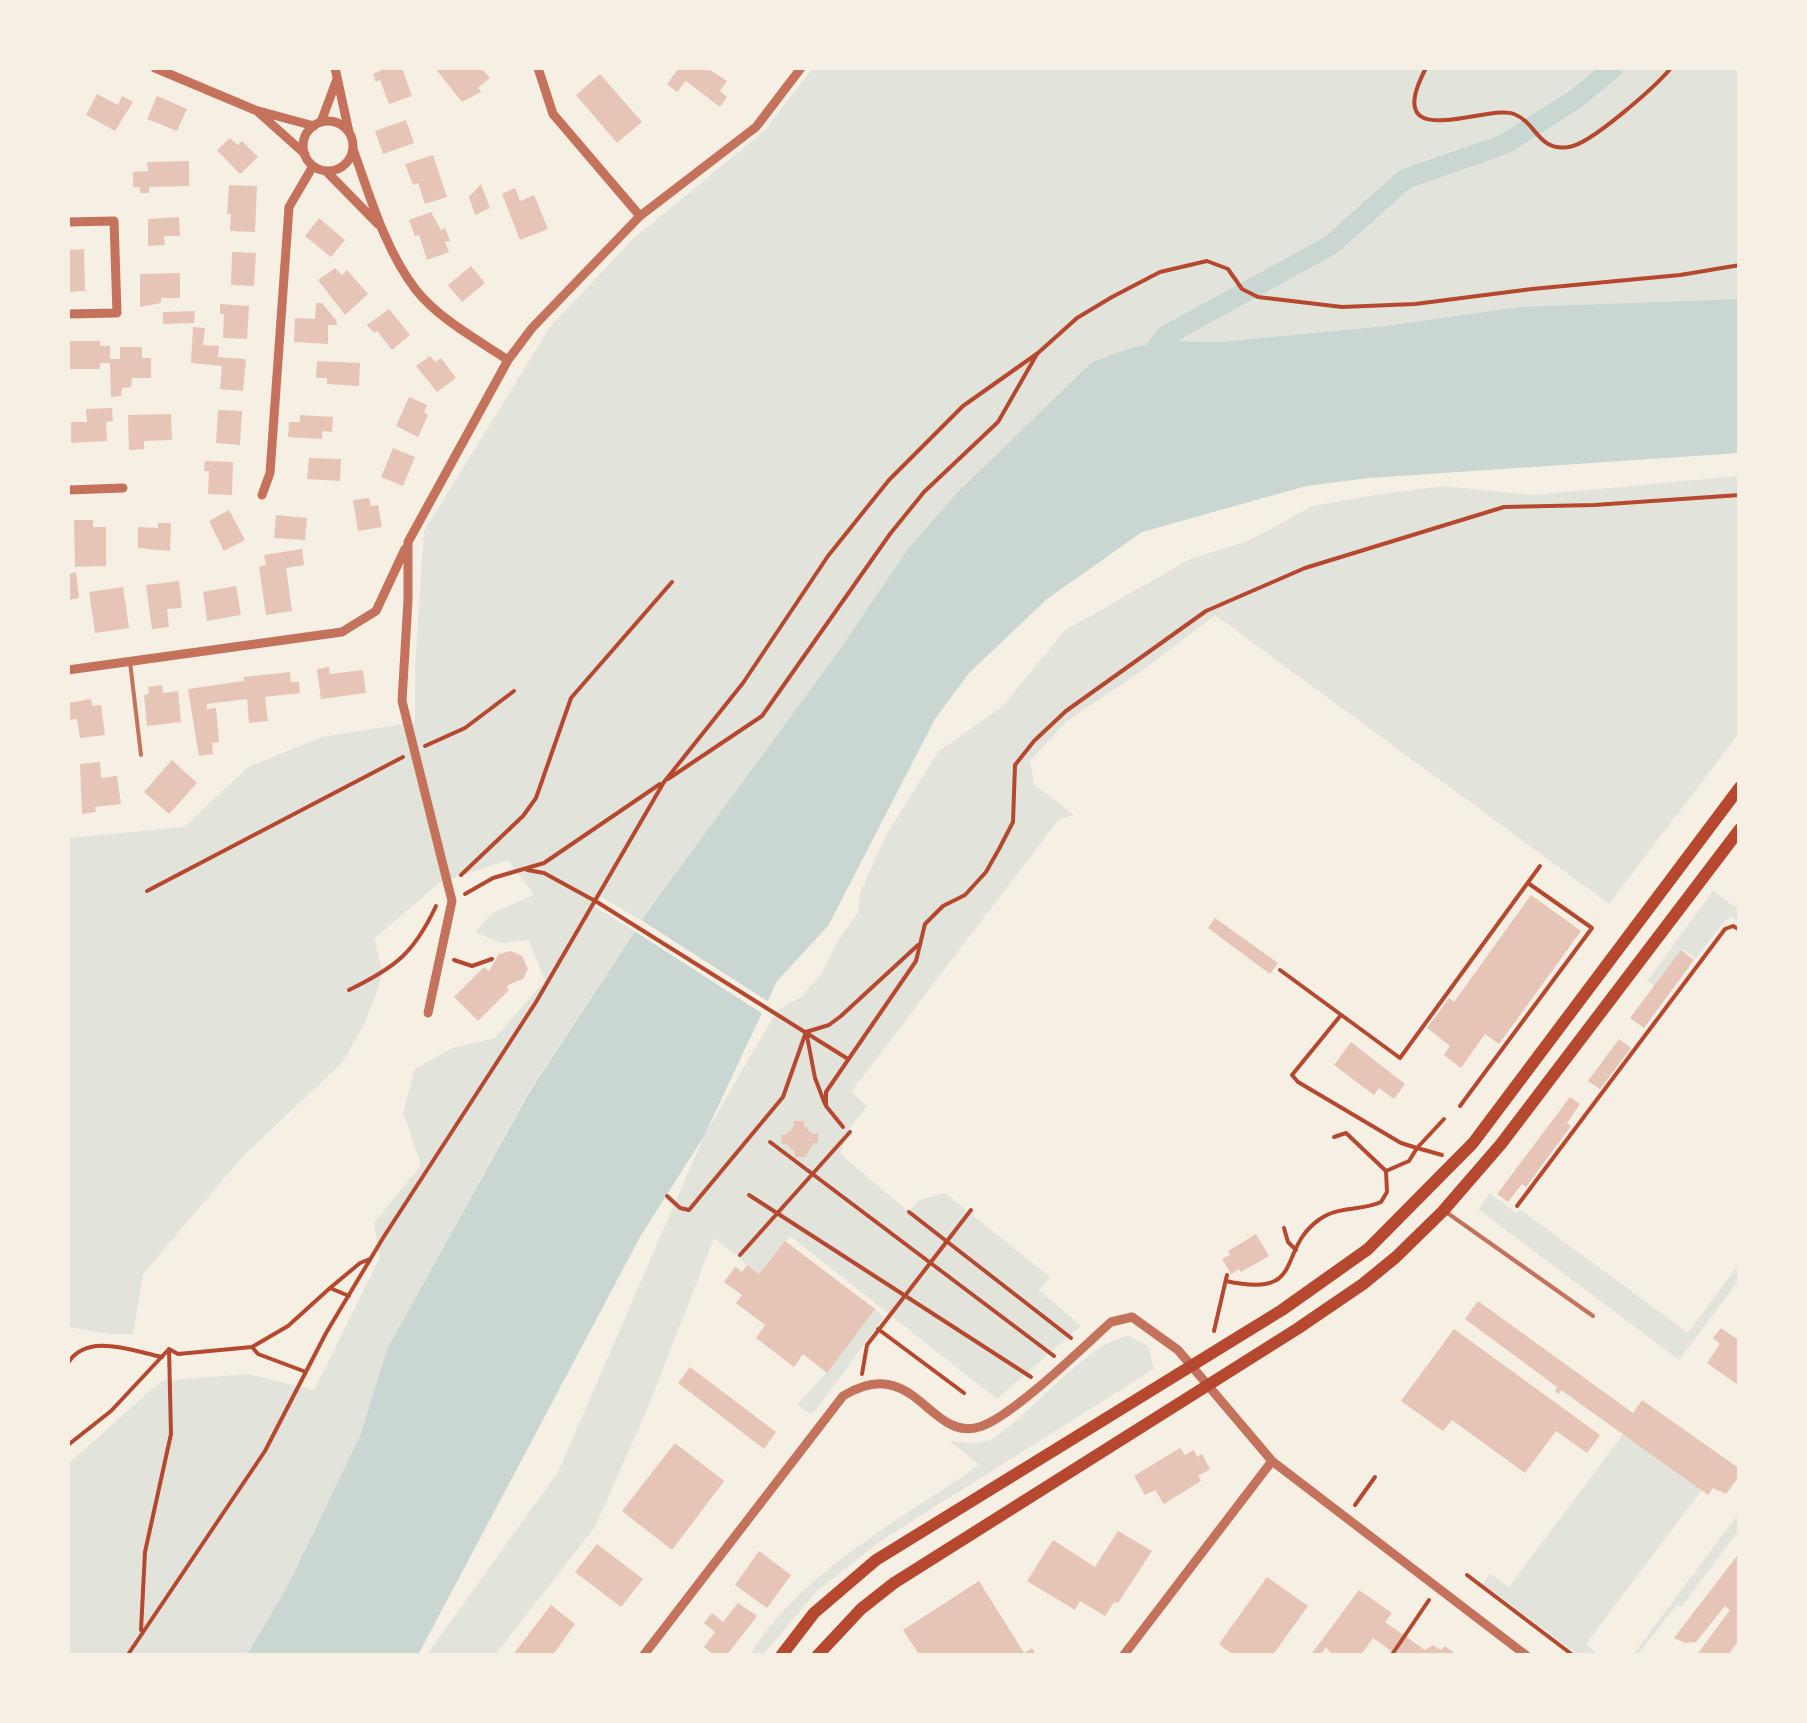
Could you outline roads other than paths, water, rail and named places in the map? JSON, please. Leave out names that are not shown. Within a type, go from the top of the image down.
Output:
[{"type":"main road","points":[[817,1656],[862,1609],[894,1583],[1200,1374],[1368,1249],[1473,1143],[1740,787]]},
{"type":"main road","points":[[781,1656],[814,1613],[876,1560],[1364,1284],[1444,1211],[1500,1144],[1740,829]]},
{"type":"street","points":[[154,68],[255,110],[317,124],[336,122],[350,132]]},
{"type":"street","points":[[538,68],[553,114],[640,216]]},
{"type":"street","points":[[68,670],[342,632],[376,610],[408,542],[508,360],[532,328],[640,216],[756,128],[801,68]]},
{"type":"street","points":[[305,154],[305,139],[317,124],[337,72]]},
{"type":"street","points":[[337,72],[353,149],[380,226],[415,289],[508,360]]},
{"type":"street","points":[[255,110],[305,154],[313,166],[326,171],[380,226]]},
{"type":"street","points":[[326,171],[346,164],[353,149]]},
{"type":"street","points":[[262,495],[270,473],[289,207],[313,166]]},
{"type":"street","points":[[68,222],[114,221],[117,313],[68,314]]},
{"type":"street","points":[[68,490],[124,488]]},
{"type":"street","points":[[408,542],[402,701],[452,901],[428,1012]]},
{"type":"street","points":[[643,1656],[842,1396],[860,1385],[899,1385],[954,1427],[976,1429],[999,1418],[1111,1322],[1132,1317],[1162,1337],[1200,1374],[1272,1461],[1527,1656]]},
{"type":"street","points":[[1123,1656],[1272,1461]]},
{"type":"lane","points":[[130,662],[141,755]]},
{"type":"lane","points":[[1444,1211],[1593,1316]]},
{"type":"waterway","points":[[1144,366],[1165,336],[1331,245],[1405,179],[1505,144],[1577,98],[1613,68]]}]
